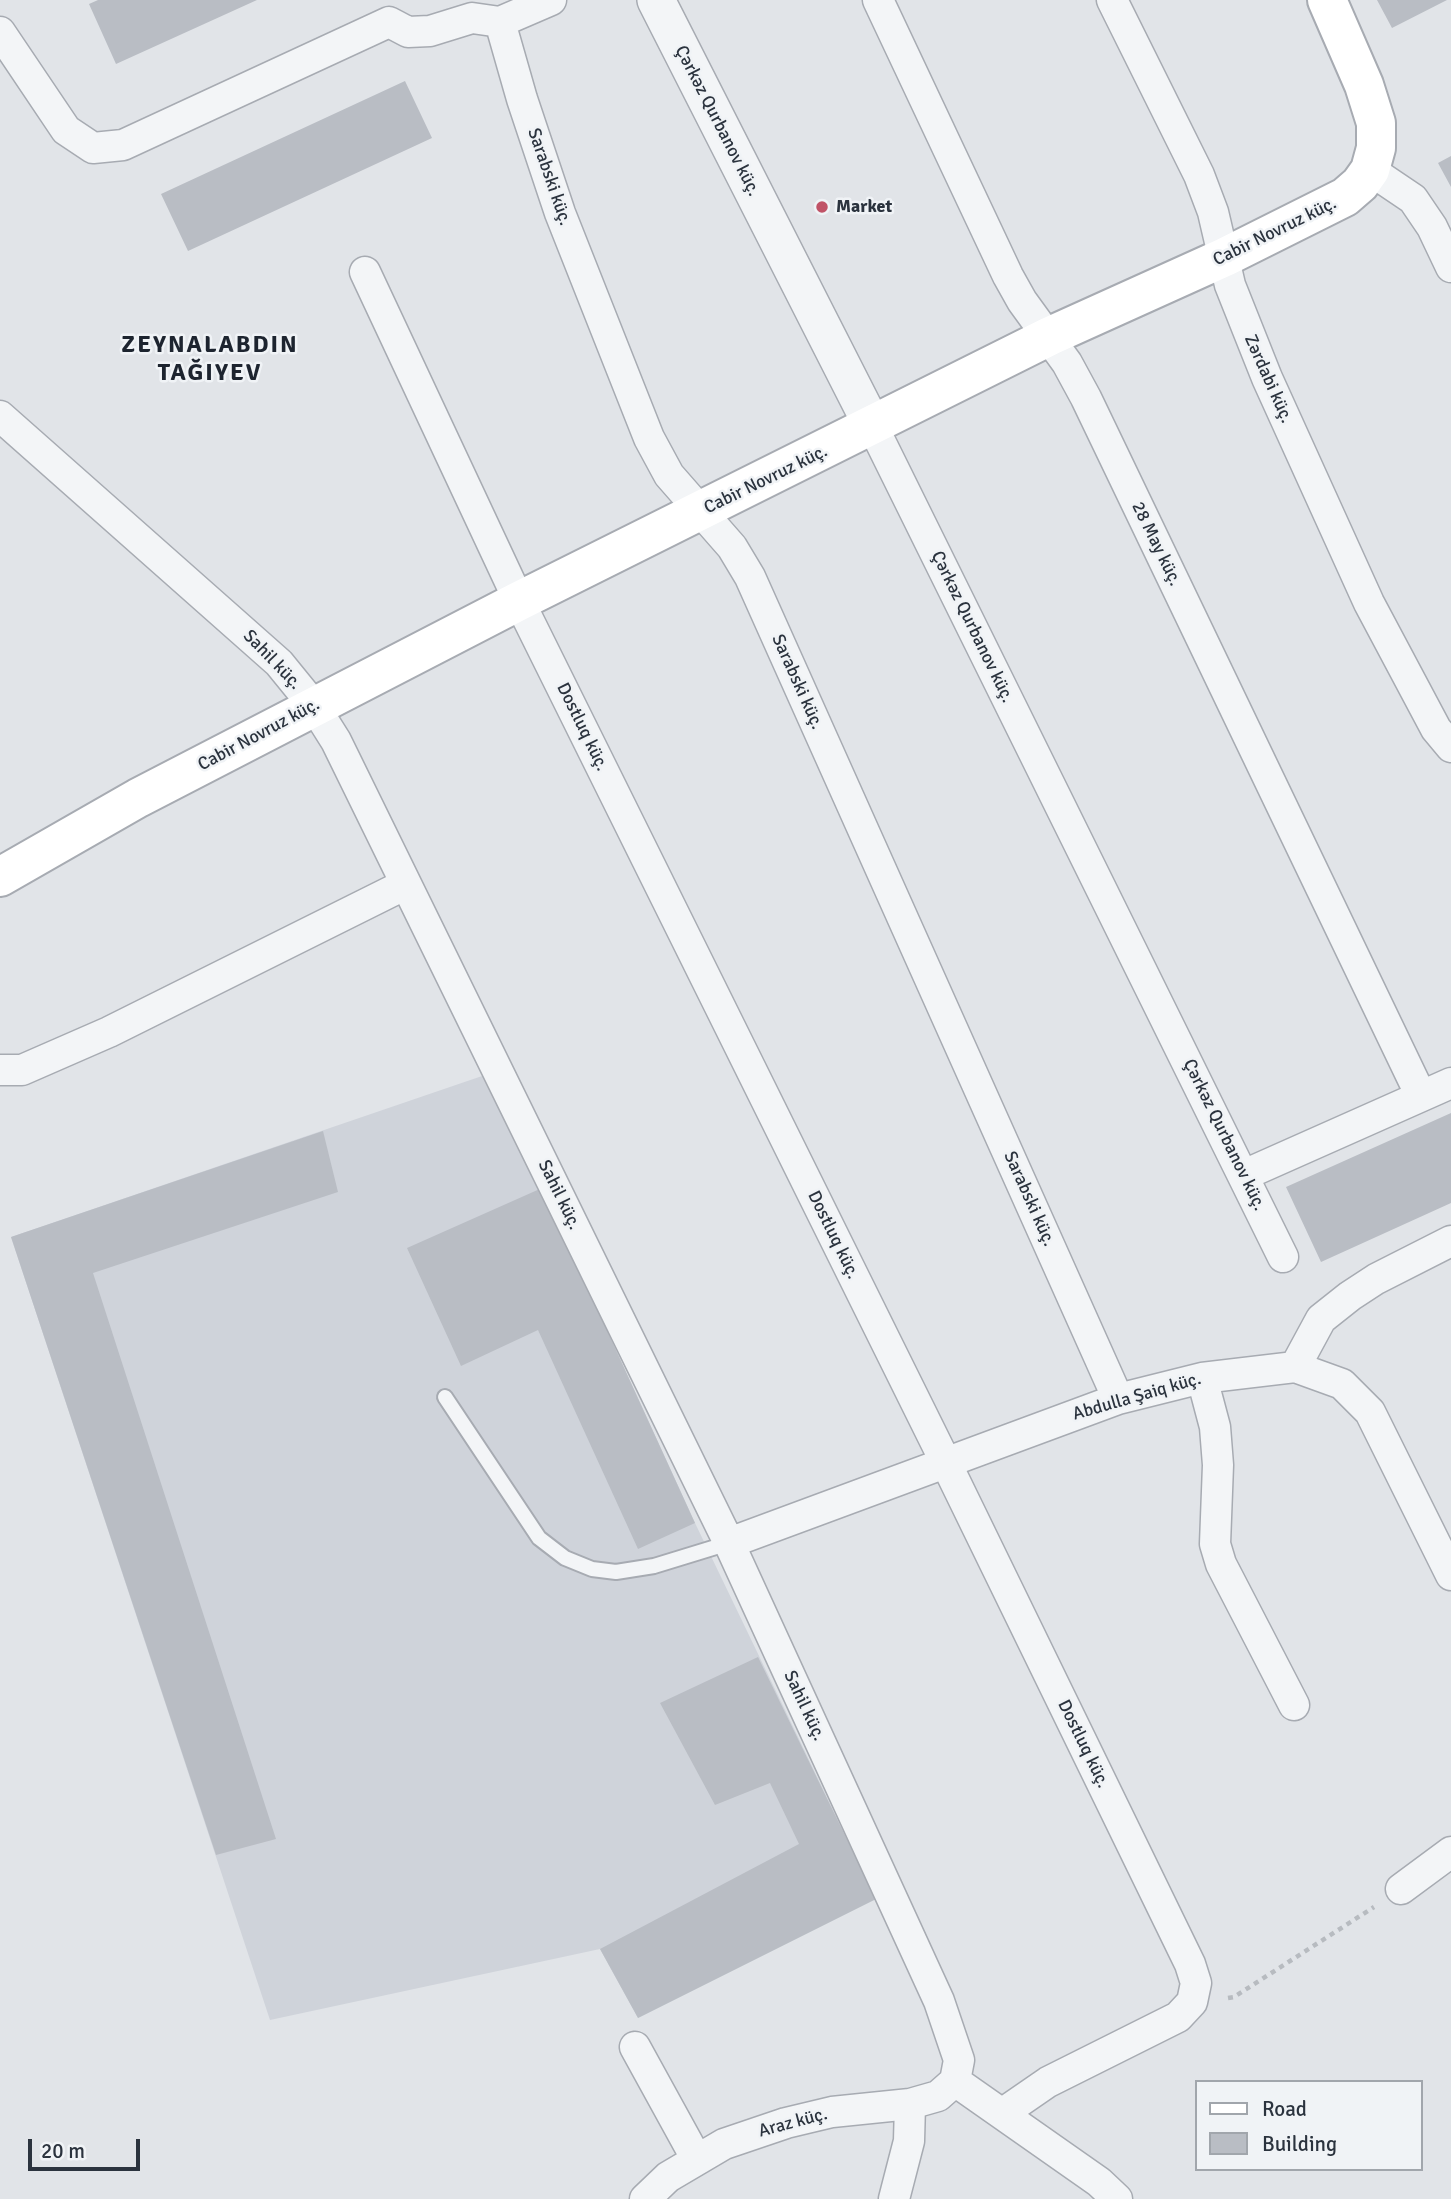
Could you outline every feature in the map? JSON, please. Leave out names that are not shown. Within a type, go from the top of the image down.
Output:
[{"type":"main road","points":[[1327,0],[1364,85],[1376,123],[1376,148],[1370,170]]},
{"type":"main road","name":"Cabir Novruz küç.","points":[[0,877],[138,798],[519,601],[873,427],[1050,336],[1225,257],[1345,197],[1360,184],[1370,170]]},
{"type":"street","points":[[0,32],[66,130],[93,148],[124,145],[384,11],[408,32],[430,30],[472,18],[500,22],[551,0]]},
{"type":"street","name":"Çərkəz Qurbanov küç.","points":[[656,0],[873,427],[1283,1256]]},
{"type":"street","name":"28 May küç.","points":[[878,0],[1008,276],[1022,302],[1050,336],[1086,398],[1420,1096]]},
{"type":"street","name":"Zərdabi küç.","points":[[1112,0],[1199,175],[1225,257],[1230,285],[1247,333],[1363,590],[1436,729],[1451,747]]},
{"type":"street","name":"Sarabski küç.","points":[[500,22],[522,99],[560,212],[649,438],[669,475],[732,547],[750,577],[1118,1399]]},
{"type":"street","points":[[1370,170],[1413,199],[1432,227],[1451,267]]},
{"type":"street","name":"Dostluq küç.","points":[[365,272],[519,601],[946,1463],[1190,1964],[1196,1983],[1192,2002]]},
{"type":"street","name":"Sahil küç.","points":[[0,416],[279,663],[314,706],[336,741],[729,1543],[939,2001],[959,2060],[955,2081]]},
{"type":"street","points":[[0,1070],[22,1070],[109,1032],[407,884]]},
{"type":"street","points":[[1244,1175],[1451,1083]]},
{"type":"street","points":[[1295,1367],[1321,1319],[1376,1279],[1451,1241]]},
{"type":"street","name":"Abdulla Şaiq küç.","points":[[729,1543],[1118,1399],[1202,1378],[1295,1367],[1342,1384],[1370,1412],[1451,1575]]},
{"type":"street","points":[[1202,1378],[1215,1427],[1218,1465],[1215,1544],[1221,1564],[1294,1706]]},
{"type":"street","points":[[1401,1889],[1451,1852]]},
{"type":"street","points":[[1003,2113],[1048,2082],[1178,2017],[1192,2002]]},
{"type":"street","points":[[635,2047],[696,2158]]},
{"type":"street","points":[[955,2081],[1099,2182],[1117,2199]]},
{"type":"street","name":"Araz küç.","points":[[645,2199],[668,2177],[696,2158],[724,2144],[786,2123],[832,2112],[910,2104],[938,2096],[955,2081]]},
{"type":"street","points":[[894,2199],[909,2141],[910,2104]]},
{"type":"lane","points":[[445,1397],[539,1538],[565,1558],[592,1569],[616,1572],[654,1566],[729,1543]]},
{"type":"path","points":[[1192,2002],[1234,1997],[1401,1889]]},
{"type":"shaded area","points":[[485,1075],[542,1188],[695,1523],[876,1899],[638,2018],[600,1949],[270,2020],[11,1237]]},
{"type":"building","points":[[98,0],[257,0],[116,64],[89,4]]},
{"type":"building","points":[[1377,0],[1447,0],[1392,28]]},
{"type":"building","points":[[405,81],[432,138],[188,251],[161,194]]},
{"type":"building","points":[[1451,156],[1451,187],[1438,163]]},
{"type":"building","points":[[1451,1113],[1451,1203],[1321,1262],[1286,1187]]},
{"type":"building","points":[[323,1131],[338,1192],[93,1273],[276,1839],[216,1855],[11,1237]]},
{"type":"building","points":[[542,1188],[695,1523],[638,1549],[538,1330],[461,1366],[407,1248]]},
{"type":"building","points":[[758,1657],[876,1899],[638,2018],[600,1949],[799,1844],[770,1783],[715,1805],[660,1703]]},
{"type":"place","name":"Market","points":[[822,207]]},
{"type":"district","name":"ZEYNALABDIN TAĞIYEV","points":[[210,360]]}]
